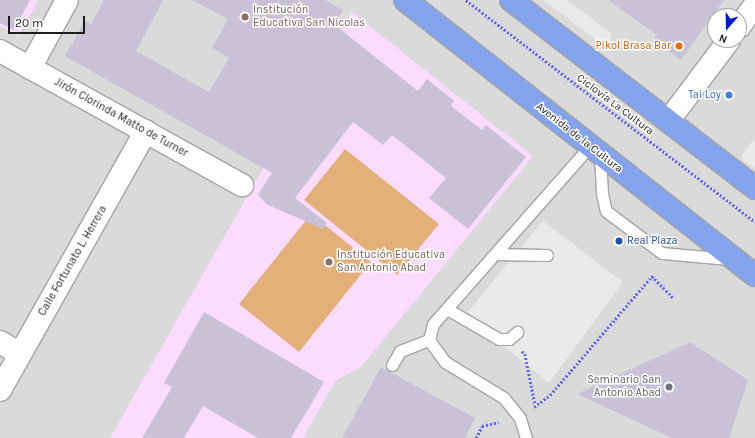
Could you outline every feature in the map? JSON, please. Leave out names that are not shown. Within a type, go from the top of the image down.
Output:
[{"type":"highway","name":"Avenida de la Cultura","points":[[405,0],[595,151],[755,275]]},
{"type":"highway","points":[[511,0],[669,120],[755,188]]},
{"type":"street","points":[[30,68],[66,0]]},
{"type":"street","points":[[747,16],[755,5]]},
{"type":"street","points":[[669,120],[723,48]]},
{"type":"street","name":"Jirón Clorinda Matto de Turner","points":[[0,51],[242,185]]},
{"type":"street","name":"Calle Fortunato L. Herrera","points":[[0,390],[146,131]]},
{"type":"street","points":[[0,342],[20,354]]},
{"type":"lane","points":[[429,340],[433,324],[496,254],[595,151]]},
{"type":"lane","points":[[595,151],[606,211],[662,253],[736,260]]},
{"type":"lane","points":[[496,254],[547,255]]},
{"type":"lane","points":[[446,310],[499,339],[513,335]]},
{"type":"lane","points":[[392,365],[400,351],[429,340]]},
{"type":"lane","points":[[429,340],[445,362],[504,398],[520,418],[526,438]]},
{"type":"path","name":"Ciclovía La Cultura","points":[[466,0],[755,222]]},
{"type":"path","points":[[476,438],[482,426],[520,418],[550,395],[652,276],[673,298]]},
{"type":"path","points":[[513,335],[525,354],[535,406]]},
{"type":"shaded area","points":[[0,0],[755,0],[755,438],[0,438]]},
{"type":"shaded area","points":[[0,0],[38,0],[19,36],[0,26]]},
{"type":"shaded area","points":[[543,0],[567,0],[611,33],[611,51]]},
{"type":"shaded area","name":"Institución Educativa San Antonio Abad","points":[[352,12],[533,156],[361,367],[336,380],[303,438],[110,438]]},
{"type":"shaded area","points":[[753,140],[755,142],[755,169],[740,158]]},
{"type":"shaded area","points":[[345,149],[439,224],[397,275],[304,200]]},
{"type":"shaded area","points":[[311,214],[371,262],[299,352],[239,304]]},
{"type":"shaded area","points":[[543,221],[623,282],[549,383],[465,315]]},
{"type":"building","points":[[0,0],[30,0],[14,30],[0,23]]},
{"type":"building","points":[[104,0],[163,0],[136,51],[209,92],[229,58],[212,48],[228,19],[192,0],[325,0],[343,10],[335,25],[418,91],[427,79],[454,101],[451,106],[482,130],[486,125],[526,157],[468,229],[429,198],[446,178],[392,135],[383,145],[353,122],[295,198],[327,223],[323,229],[266,204],[258,194],[272,173],[65,56],[85,21],[91,24]]},
{"type":"building","points":[[608,0],[724,0],[718,8],[707,8],[707,24],[681,60],[654,40],[657,35]]},
{"type":"building","points":[[204,312],[324,382],[291,438],[258,438],[203,406],[184,438],[142,438],[172,387],[164,383]]},
{"type":"building","name":"Seminario San Antonio Abad","points":[[690,342],[748,380],[729,438],[672,438],[577,394]]},
{"type":"building","points":[[381,367],[475,418],[465,438],[342,438]]},
{"type":"place","name":"Institución Educativa San Nicolas","points":[[245,17]]},
{"type":"place","name":"Pikol Brasa Bar","points":[[679,46]]},
{"type":"place","name":"Tai Loy","points":[[729,95]]},
{"type":"place","name":"Real Plaza","points":[[619,241]]},
{"type":"place","name":"Institución Educativa San Antonio Abad","points":[[329,262]]},
{"type":"place","name":"Seminario San Antonio Abad","points":[[669,387]]}]
